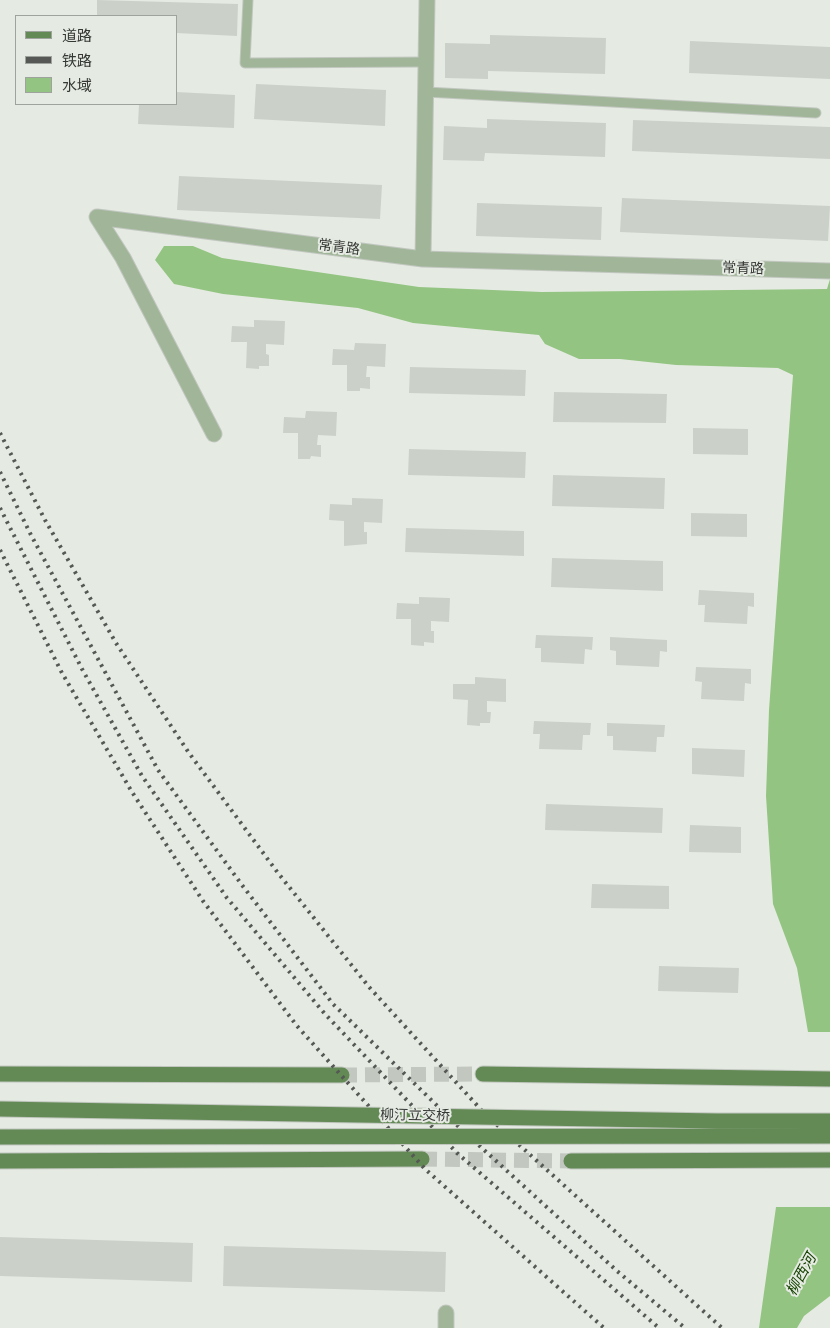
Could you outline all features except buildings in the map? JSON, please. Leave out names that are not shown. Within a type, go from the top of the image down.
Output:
[{"type":"main road","points":[[0,1074],[342,1074]]},
{"type":"main road","points":[[483,1074],[830,1079]]},
{"type":"main road","name":"柳汀立交桥","points":[[0,1109],[717,1121],[830,1121]]},
{"type":"main road","name":"柳汀立交桥","points":[[0,1136],[830,1136]]},
{"type":"main road","points":[[0,1161],[422,1159]]},
{"type":"main road","points":[[571,1160],[830,1160]]},
{"type":"street","points":[[424,258],[427,0]]},
{"type":"street","name":"常青路","points":[[214,434],[124,258],[97,217],[424,258],[830,271]]},
{"type":"street","points":[[446,1312],[446,1328]]},
{"type":"lane","points":[[248,0],[245,63],[426,62]]},
{"type":"lane","points":[[426,92],[816,113]]},
{"type":"water","points":[[164,246],[193,246],[222,258],[419,287],[542,292],[827,289],[830,279],[830,1032],[808,1032],[797,968],[773,904],[766,796],[769,710],[793,375],[778,368],[676,365],[620,359],[579,359],[545,344],[539,335],[413,323],[358,308],[223,294],[174,284],[155,260]]},
{"type":"water","name":"柳西河","points":[[776,1207],[830,1207],[830,1296],[804,1316],[797,1328],[759,1328]]},
{"type":"tunnel","points":[[342,1075],[483,1074]]},
{"type":"tunnel","points":[[422,1159],[571,1161]]},
{"type":"railway","points":[[0,433],[45,520],[116,643],[189,753],[278,873],[369,987],[485,1114],[722,1328]]},
{"type":"railway","points":[[0,472],[31,535],[158,770],[242,885],[333,1004],[461,1129],[617,1271],[685,1328]]},
{"type":"railway","points":[[0,508],[82,669],[142,776],[227,898],[325,1014],[457,1153],[659,1328]]},
{"type":"railway","points":[[0,550],[62,673],[132,792],[203,901],[297,1026],[425,1169],[604,1328]]}]
